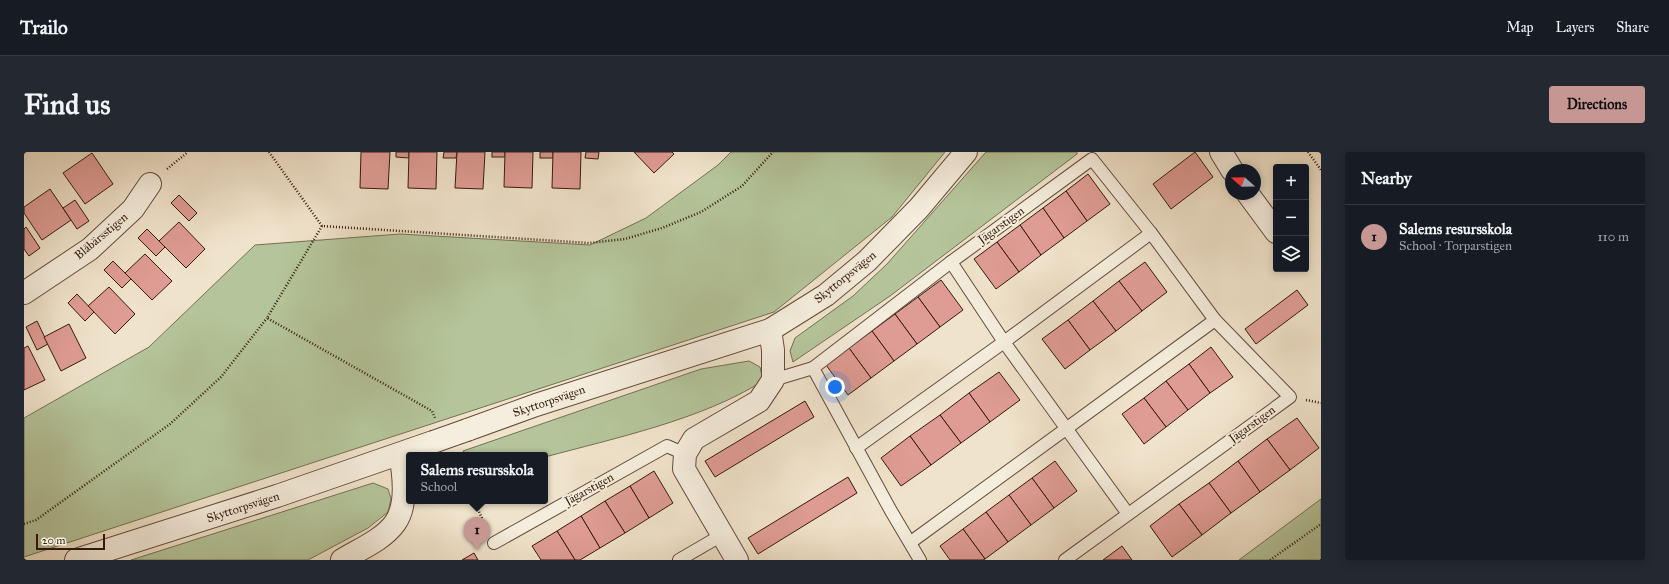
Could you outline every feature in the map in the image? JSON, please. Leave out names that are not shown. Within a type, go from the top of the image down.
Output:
[{"type":"street","name":"Skyttorpsvägen","points":[[76,560],[277,496],[400,454],[436,433],[467,430],[536,405],[770,330],[826,295],[867,261],[919,208],[966,152]]},
{"type":"street","points":[[1221,152],[1228,164]]},
{"type":"street","name":"Blåbärsstigen","points":[[24,293],[90,249],[133,209],[150,184]]},
{"type":"street","points":[[1252,200],[1273,228]]},
{"type":"street","points":[[737,560],[684,469],[685,454],[694,439],[759,401],[773,380],[773,350],[770,330]]},
{"type":"street","points":[[342,560],[382,536],[395,523],[403,500],[403,473],[400,454]]},
{"type":"lane","name":"Jägarstigen","points":[[773,380],[813,368],[951,262],[1092,159],[1151,233],[1215,320],[1290,397],[1065,560]]},
{"type":"lane","points":[[856,448],[1004,342],[1151,233]]},
{"type":"lane","points":[[951,262],[1004,342],[1128,514]]},
{"type":"lane","points":[[911,542],[1215,320]]},
{"type":"lane","points":[[813,368],[856,448],[920,560]]},
{"type":"lane","name":"Jägarstigen","points":[[494,543],[667,446],[685,454]]},
{"type":"lane","points":[[679,560],[722,535]]},
{"type":"path","points":[[150,184],[188,152]]},
{"type":"path","points":[[269,152],[322,226]]},
{"type":"path","points":[[322,226],[589,243],[625,239],[662,228],[701,212],[742,186],[773,152]]},
{"type":"path","points":[[1308,152],[1321,170]]},
{"type":"path","points":[[24,524],[36,520],[170,424],[221,377],[267,318],[322,226]]},
{"type":"path","points":[[267,318],[432,411],[436,433]]},
{"type":"path","points":[[1270,560],[1321,524]]},
{"type":"green space","points":[[731,152],[945,152],[892,217],[774,312],[24,557],[24,418],[149,347],[255,245],[400,234],[590,245],[646,218],[718,165]]},
{"type":"green space","points":[[986,152],[1077,152],[1077,154],[890,296],[793,362],[790,351],[795,338],[853,296],[887,264]]},
{"type":"green space","points":[[749,361],[760,367],[763,381],[739,395],[713,407],[685,417],[628,435],[548,456],[548,452],[463,451],[701,369]]},
{"type":"green space","points":[[373,483],[388,489],[391,499],[388,512],[368,528],[308,560],[131,560]]},
{"type":"green space","points":[[1321,499],[1321,560],[1239,560]]},
{"type":"building","points":[[361,152],[390,152],[388,189],[360,188]]},
{"type":"building","points":[[396,152],[409,152],[409,158],[396,157]]},
{"type":"building","points":[[409,152],[437,152],[436,189],[408,188]]},
{"type":"building","points":[[444,152],[457,152],[456,158],[443,158]]},
{"type":"building","points":[[457,152],[485,152],[483,189],[455,188]]},
{"type":"building","points":[[492,152],[505,152],[505,157],[492,157]]},
{"type":"building","points":[[505,152],[533,152],[532,188],[504,187]]},
{"type":"building","points":[[540,152],[553,152],[553,158],[540,158]]},
{"type":"building","points":[[553,152],[581,152],[580,189],[552,188]]},
{"type":"building","points":[[586,152],[599,152],[598,159],[585,158]]},
{"type":"building","points":[[634,152],[672,152],[674,154],[654,173]]},
{"type":"building","points":[[1195,152],[1213,177],[1171,209],[1153,184]]},
{"type":"building","points":[[92,153],[113,184],[85,204],[63,173]]},
{"type":"building","points":[[1088,174],[1110,204],[1087,221],[1066,191]]},
{"type":"building","points":[[50,189],[71,220],[42,240],[24,213],[24,207]]},
{"type":"building","points":[[1066,191],[1087,221],[1064,238],[1043,208]]},
{"type":"building","points":[[179,195],[197,213],[189,221],[171,203]]},
{"type":"building","points":[[75,200],[89,221],[77,229],[63,208]]},
{"type":"building","points":[[1043,208],[1064,238],[1041,255],[1020,225]]},
{"type":"building","points":[[179,222],[205,249],[186,268],[159,241]]},
{"type":"building","points":[[1020,225],[1041,255],[1019,272],[997,242]]},
{"type":"building","points":[[26,227],[40,248],[29,256],[24,249],[24,229]]},
{"type":"building","points":[[147,229],[165,247],[156,256],[138,238]]},
{"type":"building","points":[[997,242],[1019,272],[996,289],[974,259]]},
{"type":"building","points":[[145,254],[172,281],[152,300],[125,273]]},
{"type":"building","points":[[113,261],[131,279],[122,288],[104,270]]},
{"type":"building","points":[[1145,262],[1167,292],[1142,311],[1119,281]]},
{"type":"building","points":[[941,280],[963,310],[940,327],[918,297]]},
{"type":"building","points":[[1119,281],[1142,311],[1116,331],[1093,301]]},
{"type":"building","points":[[109,287],[135,314],[115,334],[88,306]]},
{"type":"building","points":[[1297,290],[1308,305],[1256,344],[1245,329]]},
{"type":"building","points":[[77,294],[94,312],[85,321],[68,303]]},
{"type":"building","points":[[918,297],[940,327],[917,344],[895,314]]},
{"type":"building","points":[[1093,301],[1116,331],[1090,350],[1068,320]]},
{"type":"building","points":[[895,314],[917,344],[894,361],[872,331]]},
{"type":"building","points":[[1068,320],[1090,350],[1065,369],[1042,339]]},
{"type":"building","points":[[37,321],[48,344],[37,350],[26,327]]},
{"type":"building","points":[[69,324],[86,358],[61,371],[44,337]]},
{"type":"building","points":[[872,331],[894,361],[871,378],[849,348]]},
{"type":"building","points":[[28,346],[45,380],[24,390],[24,348]]},
{"type":"building","points":[[1211,347],[1233,377],[1210,393],[1189,364]]},
{"type":"building","points":[[849,348],[871,378],[848,395],[826,365]]},
{"type":"building","points":[[1189,364],[1210,393],[1188,410],[1166,381]]},
{"type":"building","points":[[999,372],[1020,400],[990,422],[969,393]]},
{"type":"building","points":[[1166,381],[1188,410],[1166,427],[1144,398]]},
{"type":"building","points":[[969,393],[990,422],[961,443],[940,415]]},
{"type":"building","points":[[1144,398],[1166,427],[1144,444],[1122,414]]},
{"type":"building","points":[[805,401],[814,417],[715,477],[705,461]]},
{"type":"building","points":[[940,415],[961,443],[931,465],[910,436]]},
{"type":"building","points":[[1297,418],[1319,448],[1290,470],[1267,439]]},
{"type":"building","points":[[910,436],[931,465],[901,486],[881,458]]},
{"type":"building","points":[[1267,439],[1290,470],[1260,492],[1238,461]]},
{"type":"building","points":[[1055,461],[1077,491],[1054,508],[1032,478]]},
{"type":"building","points":[[1238,461],[1260,492],[1231,513],[1209,483]]},
{"type":"building","points":[[654,471],[673,503],[649,518],[630,486]]},
{"type":"building","points":[[848,477],[857,493],[758,554],[748,538]]},
{"type":"building","points":[[1032,478],[1054,508],[1031,525],[1009,495]]},
{"type":"building","points":[[1209,483],[1231,513],[1202,535],[1179,504]]},
{"type":"building","points":[[630,486],[649,518],[625,533],[605,501]]},
{"type":"building","points":[[1009,495],[1031,525],[1008,542],[986,512]]},
{"type":"building","points":[[605,501],[625,533],[600,548],[581,516]]},
{"type":"building","points":[[1179,504],[1202,535],[1172,557],[1150,526]]},
{"type":"building","points":[[986,512],[1008,542],[985,559],[963,529]]},
{"type":"building","points":[[581,516],[600,548],[580,560],[575,560],[557,531]]},
{"type":"building","points":[[963,529],[985,559],[950,560],[940,546]]},
{"type":"building","points":[[557,531],[575,560],[541,560],[532,546]]},
{"type":"building","points":[[1122,546],[1132,560],[1103,560]]},
{"type":"building","points":[[474,553],[478,560],[462,560]]},
{"type":"place","name":"Salems resursskola","points":[[477,550]]}]
